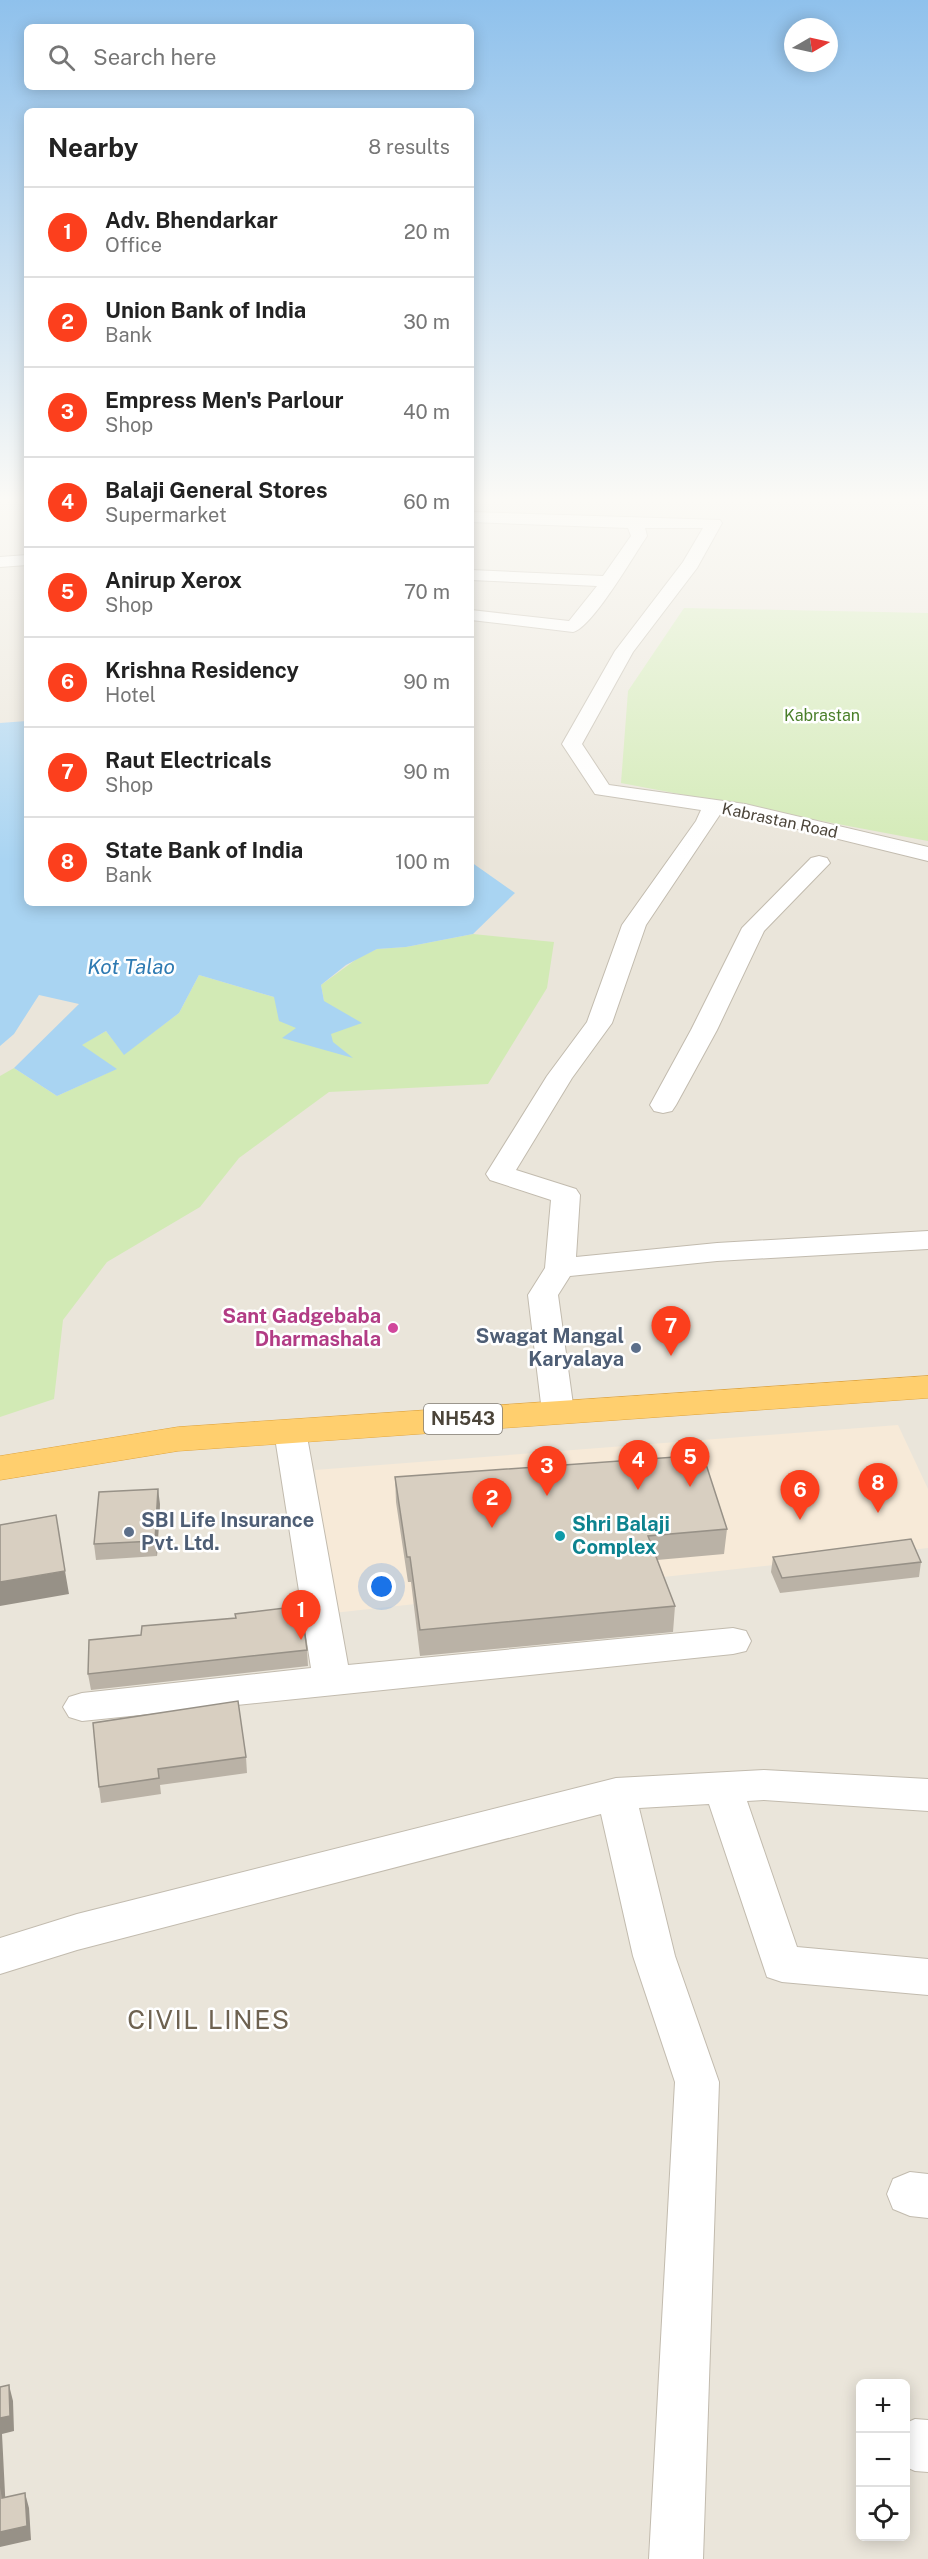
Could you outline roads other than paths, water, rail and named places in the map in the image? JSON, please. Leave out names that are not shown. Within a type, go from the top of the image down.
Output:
[{"type":"highway","name":"NH543","points":[[0,1468],[178,1438],[928,1387]]},
{"type":"street","points":[[543,623],[573,627],[576,623]]},
{"type":"street","name":"Kabrastan Road","points":[[645,623],[624,651],[573,744],[602,790],[745,810],[928,854]]},
{"type":"street","points":[[558,1412],[543,1295],[560,1268],[566,1196],[500,1174],[560,1076],[599,1023],[634,925],[707,820],[714,805]]},
{"type":"street","points":[[663,1105],[704,1030],[754,928],[819,863]]},
{"type":"street","points":[[560,1268],[717,1252],[928,1240]]},
{"type":"street","points":[[290,1431],[332,1680]]},
{"type":"street","points":[[82,1707],[733,1641]]},
{"type":"street","points":[[0,1956],[76,1932],[616,1794],[764,1785],[928,1795]]},
{"type":"street","points":[[723,1788],[782,1964],[928,1977]]},
{"type":"street","points":[[616,1794],[654,1956],[697,2082],[676,2559]]},
{"type":"water","name":"Kot Talao","points":[[24,721],[24,906],[474,906],[474,864],[515,893],[473,934],[406,947],[377,949],[346,965],[321,985],[324,1001],[362,1023],[331,1034],[333,1042],[353,1058],[282,1038],[296,1028],[279,1021],[274,997],[199,975],[179,1013],[124,1055],[106,1031],[82,1045],[117,1069],[57,1096],[14,1068],[79,1004],[39,995],[14,1034],[0,1046],[0,723]]},
{"type":"place","name":"Sant Gadgebaba Dharmashala","points":[[393,1328]]},
{"type":"place","name":"Swagat Mangal Karyalaya","points":[[636,1348]]},
{"type":"place","name":"Raut Electricals","points":[[671,1356]]},
{"type":"place","name":"Anirup Xerox","points":[[690,1487]]},
{"type":"place","name":"Balaji General Stores","points":[[638,1490]]},
{"type":"place","name":"Empress Men's Parlour","points":[[547,1496]]},
{"type":"place","name":"State Bank of India","points":[[878,1513]]},
{"type":"place","name":"Krishna Residency","points":[[800,1520]]},
{"type":"place","name":"Union Bank of India","points":[[492,1528]]},
{"type":"place","name":"SBI Life Insurance Pvt. Ltd.","points":[[129,1532]]},
{"type":"place","name":"Shri Balaji Complex","points":[[560,1536]]},
{"type":"place","name":"Adv. Bhendarkar","points":[[301,1640]]},
{"type":"district","name":"CIVIL LINES","points":[[209,2020]]},
{"type":"park label","name":"Kabrastan","points":[[822,715]]}]
